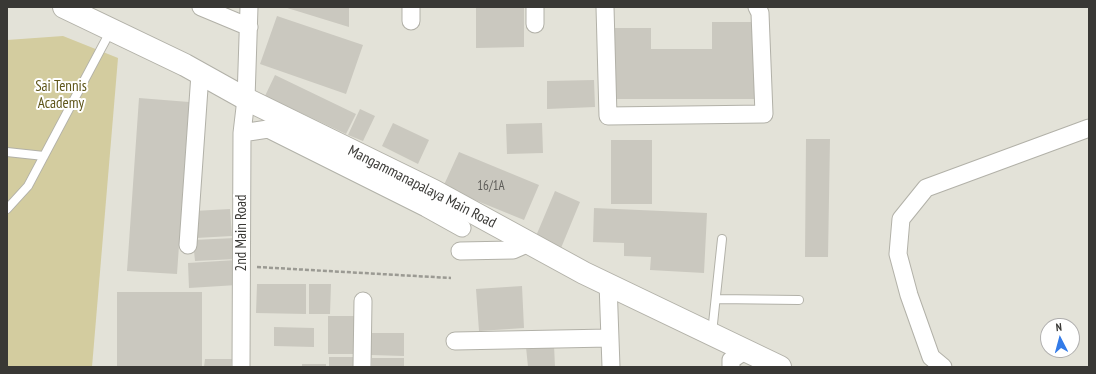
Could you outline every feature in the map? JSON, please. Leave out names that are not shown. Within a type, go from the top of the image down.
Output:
[{"type":"street","name":"Mangammanapalaya Main Road","points":[[64,7],[200,74],[430,199],[529,243],[584,273],[608,283],[780,367]]},
{"type":"street","points":[[201,7],[248,27]]},
{"type":"street","name":"2nd Main Road","points":[[241,367],[242,134],[246,99],[249,7]]},
{"type":"street","points":[[535,7],[535,24]]},
{"type":"street","points":[[605,7],[608,116],[764,114],[760,13],[757,7]]},
{"type":"street","points":[[188,245],[200,74]]},
{"type":"street","points":[[943,367],[931,357],[909,295],[898,254],[901,219],[926,188],[1089,128]]},
{"type":"street","points":[[242,134],[268,129],[430,199],[462,228]]},
{"type":"street","points":[[460,252],[513,250],[529,243]]},
{"type":"street","points":[[608,283],[611,367]]},
{"type":"street","points":[[362,367],[363,301]]},
{"type":"street","points":[[455,341],[609,338]]},
{"type":"street","points":[[731,367],[731,360],[746,350]]},
{"type":"lane","points":[[7,209],[28,186],[111,30]]},
{"type":"lane","points":[[7,152],[44,156]]},
{"type":"lane","points":[[712,333],[722,239]]},
{"type":"lane","points":[[716,299],[800,300]]},
{"type":"path","points":[[252,263],[258,268],[451,278]]},
{"type":"green space","name":"Sai Tennis Academy","points":[[63,36],[118,58],[92,367],[7,367],[7,40]]},
{"type":"building","points":[[284,7],[349,7],[349,27]]},
{"type":"building","points":[[476,7],[524,7],[524,47],[476,48]]},
{"type":"building","points":[[277,16],[363,45],[346,94],[260,64]]},
{"type":"building","points":[[712,22],[758,22],[758,99],[612,99],[612,28],[651,28],[651,49],[712,49]]},
{"type":"building","points":[[275,75],[356,114],[346,134],[265,96]]},
{"type":"building","points":[[594,80],[595,107],[547,109],[547,81]]},
{"type":"building","points":[[139,98],[189,102],[177,274],[127,271]]},
{"type":"building","points":[[360,109],[375,116],[363,141],[348,135]]},
{"type":"building","points":[[393,123],[429,140],[418,164],[382,146]]},
{"type":"building","points":[[542,123],[543,153],[507,154],[506,124]]},
{"type":"building","points":[[806,139],[830,139],[828,257],[805,257]]},
{"type":"building","points":[[611,140],[652,140],[652,204],[611,204]]},
{"type":"building","points":[[459,152],[539,185],[524,220],[443,187]]},
{"type":"building","points":[[555,191],[580,202],[561,248],[536,236]]},
{"type":"building","points":[[594,208],[707,213],[704,273],[650,270],[651,257],[624,256],[624,243],[593,242]]},
{"type":"building","points":[[230,209],[232,236],[196,238],[194,211]]},
{"type":"building","points":[[235,238],[236,259],[195,261],[193,240]]},
{"type":"building","points":[[236,260],[237,285],[189,288],[188,263]]},
{"type":"building","points":[[257,284],[306,284],[306,314],[256,313]]},
{"type":"building","points":[[309,284],[331,284],[330,314],[309,314]]},
{"type":"building","points":[[522,286],[524,328],[479,331],[476,289]]},
{"type":"building","points":[[117,292],[202,292],[202,367],[117,367]]},
{"type":"building","points":[[328,316],[358,316],[358,354],[328,354]]},
{"type":"building","points":[[274,327],[314,328],[314,347],[274,346]]},
{"type":"building","points":[[371,333],[404,333],[404,356],[371,355]]},
{"type":"building","points":[[554,345],[555,367],[528,367],[526,347]]},
{"type":"building","points":[[329,357],[358,357],[358,367],[329,367]]},
{"type":"building","points":[[372,358],[404,358],[404,367],[372,367]]},
{"type":"building","points":[[205,359],[232,359],[231,367],[204,367]]},
{"type":"building","points":[[302,364],[326,364],[326,367],[302,367]]}]
